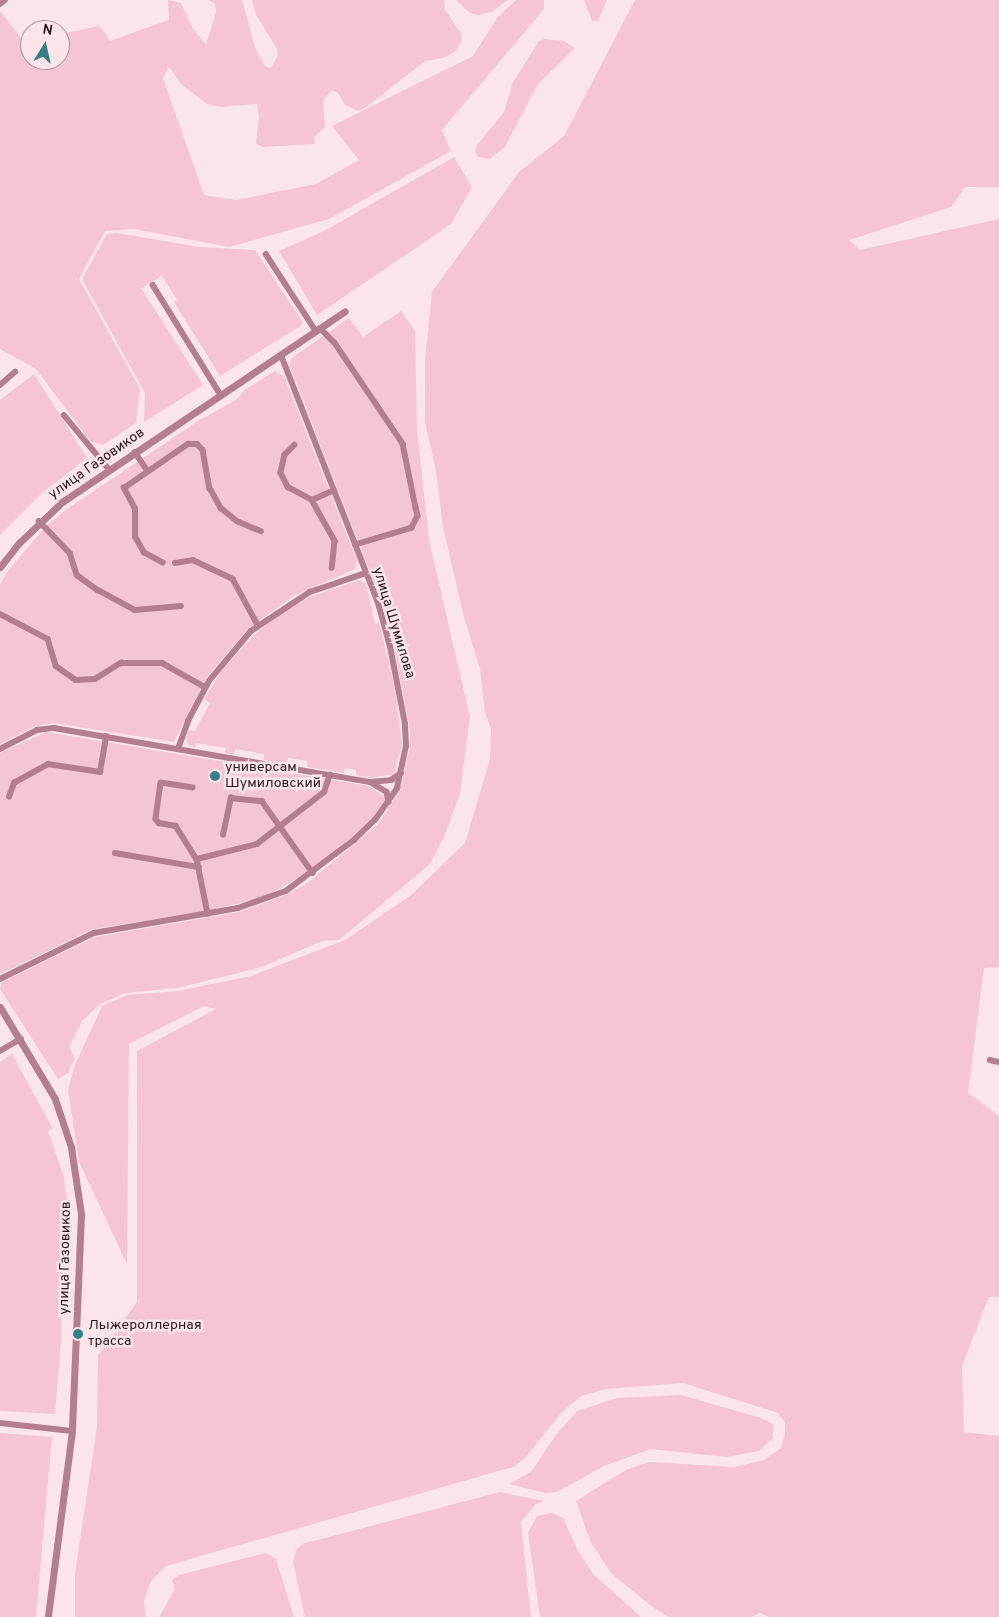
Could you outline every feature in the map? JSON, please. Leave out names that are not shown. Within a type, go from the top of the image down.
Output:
[{"type":"street","points":[[0,4],[5,0]]},
{"type":"street","points":[[266,254],[318,329],[335,343],[403,444],[418,516],[412,528],[355,545]]},
{"type":"street","points":[[153,285],[221,395]]},
{"type":"street","name":"улица Газовиков","points":[[0,567],[39,521],[109,469],[344,311]]},
{"type":"street","name":"улица Шумилова","points":[[0,979],[94,933],[208,914],[265,901],[313,873],[376,820],[397,788],[403,768],[405,724],[400,688],[378,603],[281,355]]},
{"type":"street","points":[[0,385],[15,372]]},
{"type":"street","points":[[64,415],[109,469]]},
{"type":"street","points":[[163,563],[144,553],[135,537],[134,509],[124,490],[126,484],[185,445],[199,446],[205,453],[210,488],[221,508],[237,521],[261,531]]},
{"type":"street","points":[[295,445],[285,455],[281,473],[288,487],[312,500],[335,542],[332,568]]},
{"type":"street","points":[[135,452],[147,470]]},
{"type":"street","points":[[312,500],[334,490]]},
{"type":"street","points":[[39,521],[70,553],[77,576],[98,590],[135,610],[181,606]]},
{"type":"street","points":[[175,563],[193,560],[232,578],[258,625]]},
{"type":"street","points":[[178,750],[205,687],[228,656],[258,625],[310,592],[366,573]]},
{"type":"street","points":[[0,614],[48,639],[56,666],[76,680],[95,679],[121,663],[162,663],[205,687]]},
{"type":"street","points":[[0,749],[45,728],[370,782],[388,781],[397,777],[403,768]]},
{"type":"street","points":[[9,797],[14,783],[48,764],[100,772],[106,737]]},
{"type":"street","points":[[197,859],[248,848],[281,827],[324,792],[330,775]]},
{"type":"street","points":[[388,781],[397,788]]},
{"type":"street","points":[[370,782],[386,790],[397,788]]},
{"type":"street","points":[[193,788],[161,783],[156,819],[159,823],[176,826],[197,859],[208,914]]},
{"type":"street","points":[[386,790],[389,802]]},
{"type":"street","points":[[223,835],[228,803],[234,797],[262,801],[313,873]]},
{"type":"street","points":[[115,853],[199,868]]},
{"type":"street","name":"улица Газовиков","points":[[0,1007],[48,1083],[61,1114],[80,1197],[82,1247],[72,1431],[48,1617]]},
{"type":"street","points":[[0,1051],[21,1039]]},
{"type":"street","points":[[990,1060],[999,1062]]},
{"type":"street","points":[[0,1423],[72,1431]]},
{"type":"shaded area","points":[[168,0],[181,3],[193,29],[206,45],[216,12],[215,4],[209,0],[242,0],[255,47],[265,66],[271,68],[278,55],[276,47],[256,15],[252,0],[444,0],[445,10],[461,33],[462,40],[456,51],[444,58],[425,61],[365,108],[358,111],[345,105],[338,93],[332,90],[323,100],[325,127],[314,137],[315,144],[262,147],[256,143],[259,117],[257,104],[221,107],[207,104],[182,85],[169,67],[163,78],[204,195],[236,200],[316,184],[359,160],[332,126],[473,56],[497,18],[516,0],[544,0],[544,9],[442,130],[451,151],[329,219],[229,247],[134,229],[105,231],[79,279],[140,389],[136,423],[103,445],[90,441],[36,369],[0,349],[0,11],[20,36],[20,70],[70,70],[70,32],[100,26],[110,41],[169,20]]},
{"type":"shaded area","points":[[456,0],[508,0],[491,12],[478,15],[470,13]]},
{"type":"shaded area","points":[[584,0],[607,0],[598,21],[592,21]]},
{"type":"shaded area","points":[[635,0],[999,0],[999,187],[965,187],[951,207],[849,240],[860,250],[999,219],[999,967],[984,968],[968,1093],[999,1116],[999,1297],[989,1297],[962,1366],[964,1432],[999,1436],[999,1617],[769,1617],[760,1613],[752,1617],[668,1617],[650,1605],[612,1574],[591,1543],[576,1501],[626,1470],[649,1462],[734,1467],[764,1460],[781,1448],[785,1434],[785,1423],[778,1413],[683,1383],[606,1389],[581,1396],[563,1411],[524,1459],[513,1467],[166,1566],[151,1581],[144,1601],[146,1617],[75,1617],[75,1573],[97,1427],[98,1355],[137,1302],[137,1051],[216,1009],[204,1006],[129,1044],[127,1264],[79,1162],[68,1090],[75,1065],[102,1006],[127,995],[178,991],[251,976],[345,940],[410,896],[465,843],[490,759],[491,729],[485,713],[480,669],[463,614],[443,527],[436,471],[425,422],[425,359],[432,292],[519,172],[564,136]]},
{"type":"shaded area","points":[[545,39],[564,41],[575,48],[538,84],[505,147],[490,159],[478,157],[475,151],[477,145],[504,112],[513,82],[539,41]]},
{"type":"shaded area","points":[[454,157],[472,187],[451,224],[317,315],[279,251],[326,230]]},
{"type":"shaded area","points":[[117,233],[199,247],[255,250],[302,321],[302,325],[220,376],[174,302],[177,300],[162,276],[141,288],[203,385],[144,422],[145,393],[82,279],[107,234]]},
{"type":"shaded area","points":[[401,311],[415,331],[417,429],[429,540],[470,717],[460,794],[444,837],[430,864],[339,940],[322,941],[264,966],[177,988],[125,993],[100,1004],[82,1021],[69,1047],[75,1058],[68,1073],[58,1079],[0,989],[2,982],[95,937],[239,912],[288,894],[309,882],[379,823],[401,789],[410,746],[409,724],[394,646],[382,602],[289,364],[293,357],[349,318],[363,337]]},
{"type":"shaded area","points":[[275,371],[284,376],[357,561],[355,569],[295,595],[249,628],[205,679],[174,742],[54,723],[35,726],[0,744],[0,584],[8,571],[45,527],[67,509],[198,421],[236,400],[246,389]]},
{"type":"shaded area","points":[[34,374],[87,458],[41,494],[0,535],[0,400]]},
{"type":"shaded area","points":[[359,580],[366,584],[375,624],[379,623],[395,689],[402,745],[394,774],[370,778],[356,775],[356,770],[345,768],[344,773],[307,767],[307,761],[288,758],[287,764],[264,760],[264,754],[235,749],[234,755],[225,753],[226,748],[196,743],[195,748],[189,745],[186,739],[189,730],[195,731],[210,703],[204,699],[222,670],[252,637],[274,618],[312,596]]},
{"type":"shaded area","points":[[46,732],[369,786],[386,798],[373,818],[352,837],[304,875],[264,897],[208,911],[93,929],[0,974],[0,753]]},
{"type":"shaded area","points":[[12,1054],[53,1129],[48,1131],[64,1177],[68,1210],[61,1277],[61,1340],[55,1414],[0,1411],[0,1062]]},
{"type":"shaded area","points":[[681,1395],[761,1418],[773,1424],[773,1438],[759,1451],[726,1457],[651,1449],[604,1466],[557,1492],[545,1493],[509,1484],[531,1472],[555,1436],[577,1411],[617,1398]]},
{"type":"shaded area","points":[[0,1433],[52,1437],[36,1617],[0,1617]]},
{"type":"shaded area","points":[[500,1492],[544,1501],[536,1504],[521,1522],[531,1617],[305,1617],[293,1562],[296,1550],[302,1544]]},
{"type":"shaded area","points":[[552,1513],[563,1518],[578,1551],[593,1574],[641,1617],[540,1617],[528,1533],[537,1516]]},
{"type":"shaded area","points":[[266,1553],[276,1559],[294,1617],[159,1617],[175,1589],[172,1580],[179,1575]]},
{"type":"place","name":"универсам Шумиловский","points":[[215,776]]},
{"type":"place","name":"Лыжероллерная трасса","points":[[78,1334]]}]
